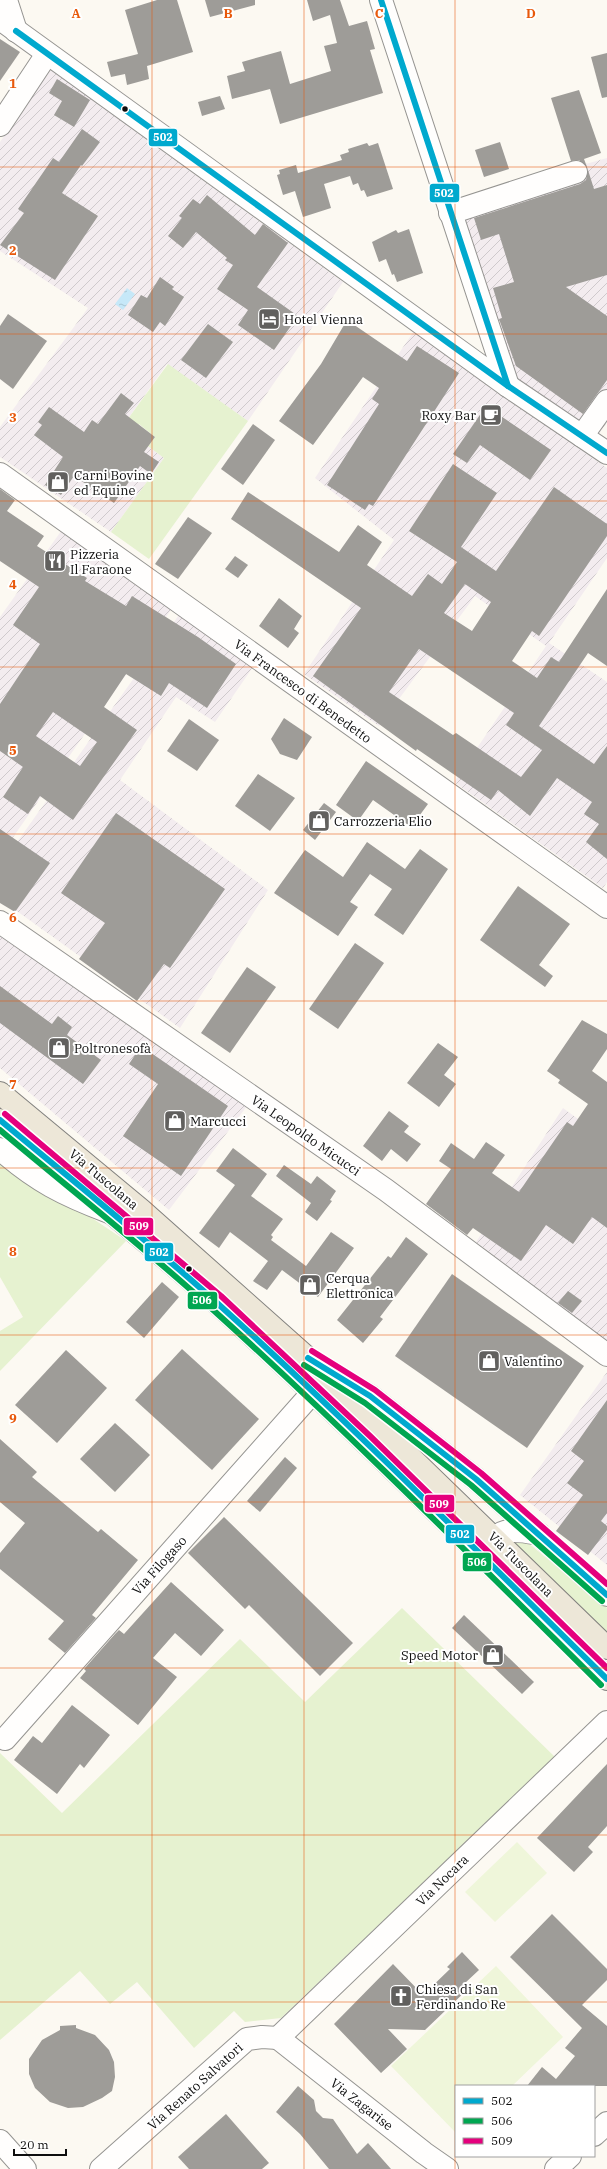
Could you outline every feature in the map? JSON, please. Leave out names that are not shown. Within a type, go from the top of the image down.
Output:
[{"type":"main road","name":"Via Tuscolana","points":[[0,1093],[153,1220],[314,1363],[607,1648]]},
{"type":"main road","name":"Via Tuscolana","points":[[0,1120],[215,1302],[313,1392],[607,1680]]},
{"type":"street","points":[[6,0],[8,25],[508,386],[607,453]]},
{"type":"street","points":[[381,0],[508,386]]},
{"type":"street","points":[[0,125],[47,54]]},
{"type":"street","points":[[450,213],[576,172]]},
{"type":"street","points":[[582,436],[607,401]]},
{"type":"street","name":"Via Francesco di Benedetto","points":[[0,474],[607,907]]},
{"type":"street","name":"Via Leopoldo Micucci","points":[[0,922],[386,1190],[607,1355]]},
{"type":"street","points":[[0,1149],[34,1176],[56,1190],[110,1213]]},
{"type":"street","name":"Via Tuscolana","points":[[314,1363],[377,1401],[476,1479],[607,1595]]},
{"type":"street","name":"Via Filogaso","points":[[5,1739],[313,1392]]},
{"type":"street","points":[[490,1564],[491,1548],[495,1539],[500,1534],[510,1530],[539,1534]]},
{"type":"street","name":"Via Nocara","points":[[278,2038],[602,1726]]},
{"type":"street","name":"Via Renato Salvatori","points":[[101,2169],[247,2039],[262,2037],[278,2038]]},
{"type":"street","name":"Via Zagarise","points":[[278,2038],[424,2153],[447,2169]]},
{"type":"street","points":[[595,2134],[607,2123]]},
{"type":"street","points":[[0,2141],[25,2169]]},
{"type":"street","points":[[556,2169],[569,2157]]},
{"type":"shaded area","points":[[51,70],[343,282],[248,421],[167,364],[122,427],[164,458],[111,532],[0,457],[0,427],[88,308],[0,251],[0,142]]},
{"type":"shaded area","points":[[607,158],[607,422],[599,434],[516,379],[458,200]]},
{"type":"shaded area","points":[[414,331],[607,468],[607,558],[549,643],[607,682],[607,882],[603,888],[454,782],[546,646],[475,596],[379,726],[304,674],[394,540],[315,478]]},
{"type":"shaded area","points":[[64,527],[175,604],[0,856],[0,617]]},
{"type":"shaded area","points":[[181,612],[253,667],[215,722],[176,697],[120,780],[268,890],[180,1028],[0,899],[0,866]]},
{"type":"shaded area","points":[[0,929],[250,1102],[169,1210],[0,1068]]},
{"type":"shaded area","points":[[563,1108],[607,1140],[607,1342],[476,1242]]},
{"type":"shaded area","points":[[607,1372],[607,1565],[520,1495]]},
{"type":"green space","points":[[168,364],[248,421],[149,559],[111,532],[164,458],[122,427]],"holes":[[[139,424],[155,437],[149,445],[133,432]]]},
{"type":"green space","points":[[0,1156],[126,1241],[0,1371],[0,1331],[23,1317],[0,1277]]},
{"type":"green space","points":[[510,1541],[524,1541],[532,1546],[607,1608],[607,1636]]},
{"type":"green space","points":[[402,1608],[555,1757],[281,2018],[245,2022],[234,2011],[194,2048],[137,1982],[110,2004],[80,1971],[0,2040],[0,1753],[62,1813],[240,1639],[305,1702]]},
{"type":"green space","points":[[517,1842],[547,1873],[495,1922],[465,1892]]},
{"type":"green space","points":[[496,1966],[563,2037],[513,2085],[455,2085],[455,2132],[391,2066]]},
{"type":"water","points":[[127,288],[135,294],[123,310],[115,304]]},
{"type":"building","points":[[157,0],[177,0],[193,52],[147,66],[149,79],[127,85],[125,74],[111,77],[107,62],[138,54],[125,10]]},
{"type":"building","points":[[205,0],[255,0],[255,5],[210,17]]},
{"type":"building","points":[[307,0],[340,0],[349,26],[367,21],[375,49],[370,50],[383,93],[280,124],[270,89],[232,99],[227,76],[245,71],[242,62],[281,51],[290,84],[331,71],[324,46],[337,43],[330,15],[313,21]]},
{"type":"building","points":[[0,39],[20,52],[0,81]]},
{"type":"building","points":[[607,53],[607,97],[602,98],[591,57]]},
{"type":"building","points":[[57,79],[90,100],[74,127],[54,115],[62,101],[49,93]]},
{"type":"building","points":[[579,90],[601,153],[584,159],[587,167],[579,160],[571,161],[551,98]]},
{"type":"building","points":[[220,96],[225,109],[202,116],[198,102]]},
{"type":"building","points":[[82,129],[100,142],[82,166],[81,165],[62,193],[98,216],[55,280],[0,245],[24,213],[18,209],[53,158],[59,162]]},
{"type":"building","points":[[500,142],[509,169],[484,177],[475,150]]},
{"type":"building","points":[[367,143],[369,146],[378,143],[393,189],[367,197],[364,190],[361,191],[358,183],[353,185],[350,176],[324,184],[331,208],[303,217],[295,191],[283,195],[277,175],[280,174],[279,170],[296,165],[298,173],[342,160],[340,155],[349,152],[348,149]]},
{"type":"building","points":[[588,170],[594,189],[607,185],[607,275],[566,287],[607,316],[607,380],[583,414],[516,366],[499,319],[502,318],[493,288],[514,282],[499,234],[481,240],[474,218],[580,184],[586,180]]},
{"type":"building","points":[[207,195],[255,235],[263,224],[288,243],[257,287],[298,316],[274,350],[238,325],[248,310],[217,289],[233,265],[225,260],[227,258],[196,232],[183,248],[168,236],[182,218],[179,216],[193,199],[200,204]]},
{"type":"building","points":[[409,229],[423,273],[397,282],[394,274],[392,275],[386,259],[379,262],[372,242],[396,230],[398,233]]},
{"type":"building","points":[[160,277],[174,287],[172,289],[184,297],[165,326],[160,322],[153,332],[128,315],[141,295],[147,298]]},
{"type":"building","points":[[8,314],[47,341],[13,389],[0,379],[0,326]]},
{"type":"building","points":[[347,320],[407,361],[417,346],[459,373],[373,506],[369,504],[365,510],[327,485],[379,404],[372,399],[379,388],[363,377],[313,445],[279,421],[321,364]]},
{"type":"building","points":[[208,324],[233,342],[206,378],[181,360]]},
{"type":"building","points":[[121,393],[134,403],[125,414],[155,437],[144,452],[159,462],[151,474],[140,466],[114,503],[74,476],[61,495],[45,485],[63,457],[34,435],[42,425],[38,422],[49,407],[84,432],[92,420],[98,424]]},
{"type":"building","points":[[486,406],[551,450],[530,480],[480,445],[467,463],[453,454]]},
{"type":"building","points":[[253,424],[275,440],[243,485],[221,469]]},
{"type":"building","points":[[453,464],[497,493],[461,547],[496,571],[554,487],[607,524],[607,536],[539,636],[532,631],[512,661],[537,678],[551,657],[559,662],[607,589],[607,666],[588,653],[539,726],[594,764],[607,746],[607,859],[586,842],[599,824],[584,814],[592,802],[557,778],[530,816],[498,790],[491,800],[417,749],[416,751],[313,676],[361,608],[231,519],[248,492],[339,552],[358,525],[382,542],[367,565],[412,596],[428,574],[442,584],[457,562],[409,531]],"holes":[[[465,584],[491,602],[472,631],[444,613]],[[419,649],[514,713],[506,725],[542,750],[521,777],[456,733],[453,735],[389,692]]]},
{"type":"building","points":[[0,489],[15,500],[7,511],[44,536],[37,546],[87,578],[85,581],[126,606],[132,596],[198,637],[236,664],[207,708],[169,683],[161,696],[126,674],[104,707],[137,730],[73,820],[40,796],[28,814],[3,797],[23,767],[0,751],[0,704],[40,644],[13,625],[39,587],[0,561]],"holes":[[[53,712],[97,742],[80,766],[36,736]]]},
{"type":"building","points":[[188,517],[212,533],[178,579],[155,564]]},
{"type":"building","points":[[235,556],[248,565],[238,578],[225,569]]},
{"type":"building","points":[[279,598],[302,616],[294,629],[299,633],[288,648],[259,626]]},
{"type":"building","points":[[284,718],[312,737],[297,760],[280,754],[271,739]]},
{"type":"building","points":[[189,719],[219,740],[197,771],[167,751]]},
{"type":"building","points":[[366,761],[428,804],[411,827],[373,800],[358,821],[336,805]]},
{"type":"building","points":[[258,774],[295,798],[270,831],[235,806]]},
{"type":"building","name":"Carrozzeria Elio","points":[[324,803],[336,812],[315,840],[303,830]]},
{"type":"building","points":[[116,813],[225,889],[170,968],[164,964],[137,1001],[79,959],[105,923],[61,893]]},
{"type":"building","points":[[0,829],[50,863],[15,912],[0,903]]},
{"type":"building","points":[[367,842],[405,869],[420,849],[448,869],[403,935],[374,915],[392,889],[370,874],[350,902],[358,907],[338,936],[274,893],[305,850],[343,877]]},
{"type":"building","points":[[518,886],[570,924],[539,965],[553,976],[545,987],[480,940]]},
{"type":"building","points":[[355,943],[384,963],[338,1029],[309,1009]]},
{"type":"building","points":[[247,967],[276,987],[230,1053],[201,1033]]},
{"type":"building","name":"Poltronesofà","points":[[0,986],[52,1024],[58,1016],[72,1027],[67,1035],[101,1060],[83,1084],[0,1023]]},
{"type":"building","points":[[582,1020],[607,1034],[607,1049],[592,1071],[607,1082],[607,1228],[592,1217],[573,1244],[546,1225],[521,1261],[473,1228],[467,1235],[426,1204],[451,1169],[439,1161],[451,1143],[474,1159],[486,1142],[505,1155],[492,1173],[519,1192],[567,1122],[573,1126],[588,1104],[558,1083],[560,1080],[547,1071]]},
{"type":"building","points":[[438,1043],[458,1057],[444,1075],[456,1084],[439,1107],[407,1083]]},
{"type":"building","name":"Marcucci","points":[[141,1046],[228,1106],[181,1176],[123,1136],[158,1084],[129,1064]]},
{"type":"building","points":[[389,1111],[409,1126],[404,1132],[421,1144],[407,1162],[391,1149],[382,1161],[363,1146]]},
{"type":"building","points":[[233,1148],[267,1174],[251,1196],[283,1219],[271,1235],[273,1237],[271,1240],[306,1266],[331,1232],[354,1248],[318,1297],[282,1270],[267,1290],[253,1281],[268,1261],[230,1232],[219,1248],[199,1233],[235,1185],[216,1171]]},
{"type":"building","points":[[284,1165],[311,1184],[317,1176],[336,1191],[330,1200],[332,1201],[317,1221],[305,1212],[311,1203],[276,1176]]},
{"type":"building","points":[[406,1237],[428,1254],[380,1317],[383,1319],[363,1343],[337,1320],[388,1256],[391,1258]]},
{"type":"building","name":"Valentino","points":[[452,1274],[584,1366],[527,1448],[395,1356]]},
{"type":"building","points":[[162,1282],[179,1297],[144,1338],[126,1322]]},
{"type":"building","points":[[568,1291],[582,1301],[572,1313],[558,1303]]},
{"type":"building","points":[[182,1349],[259,1419],[212,1470],[135,1400]]},
{"type":"building","points":[[66,1350],[107,1388],[57,1443],[15,1405]]},
{"type":"building","points":[[607,1400],[607,1513],[601,1521],[607,1526],[607,1530],[588,1555],[556,1531],[583,1495],[567,1483],[584,1461],[571,1451]]},
{"type":"building","points":[[115,1423],[150,1455],[115,1492],[80,1459]]},
{"type":"building","points":[[0,1439],[37,1472],[32,1477],[98,1532],[101,1529],[138,1560],[92,1615],[96,1618],[65,1653],[48,1639],[64,1621],[0,1569],[0,1553],[25,1523],[0,1502]]},
{"type":"building","points":[[285,1457],[297,1468],[260,1512],[247,1501]]},
{"type":"building","points":[[224,1517],[353,1643],[320,1676],[249,1605],[245,1609],[188,1553]]},
{"type":"building","points":[[171,1582],[224,1630],[201,1656],[175,1633],[153,1658],[177,1677],[138,1725],[80,1678],[86,1671],[84,1669],[115,1634],[119,1630],[124,1634]]},
{"type":"building","name":"Speed Motor","points":[[464,1615],[534,1682],[522,1694],[452,1628]]},
{"type":"building","points":[[72,1705],[110,1735],[84,1768],[80,1764],[57,1794],[14,1760],[33,1736],[42,1743]]},
{"type":"building","points":[[607,1764],[607,1826],[588,1847],[593,1852],[574,1872],[537,1838]]},
{"type":"building","points":[[552,1914],[607,1969],[607,1980],[582,2005],[607,2026],[607,2086],[528,2085],[542,2067],[556,2079],[575,2056],[565,2048],[582,2028],[510,1957]]},
{"type":"building","points":[[462,1952],[479,1970],[465,1983],[469,1988],[425,2030],[388,2029],[407,2049],[381,2073],[334,2024],[393,1964],[423,1995],[450,1969],[447,1967]]},
{"type":"building","points":[[76,2025],[76,2028],[95,2035],[109,2050],[114,2062],[115,2077],[112,2091],[102,2098],[83,2107],[68,2108],[50,2102],[35,2088],[29,2074],[29,2059],[42,2040],[60,2030],[60,2026]]},
{"type":"building","points":[[298,2086],[314,2100],[316,2111],[323,2118],[333,2119],[357,2154],[368,2143],[391,2169],[329,2169],[300,2134],[276,2112]]},
{"type":"building","points":[[226,2114],[269,2163],[262,2169],[189,2169],[178,2157]]},
{"type":"transit line","name":"502","points":[[381,0],[508,386]]},
{"type":"transit line","name":"502","points":[[16,31],[508,386],[607,453]]},
{"type":"transit line","name":"509","points":[[5,1114],[221,1296],[370,1436],[607,1668]]},
{"type":"transit line","name":"502","points":[[0,1120],[163,1255],[266,1348],[413,1488],[607,1679]]},
{"type":"transit line","name":"506","points":[[0,1130],[159,1262],[261,1354],[408,1494],[601,1685]]},
{"type":"transit line","name":"509","points":[[312,1351],[375,1390],[481,1473],[607,1584]]},
{"type":"transit line","name":"502","points":[[308,1358],[370,1396],[476,1479],[607,1595]]},
{"type":"transit line","name":"506","points":[[304,1365],[365,1403],[471,1485],[602,1601]]},
{"type":"place","name":"Hotel Vienna","points":[[269,319]]},
{"type":"place","name":"Roxy Bar","points":[[491,415]]},
{"type":"place","name":"Carni Bovine ed Equine","points":[[58,482]]},
{"type":"place","name":"Pizzeria Il Faraone","points":[[55,561]]},
{"type":"place","name":"Carrozzeria Elio","points":[[319,821]]},
{"type":"place","name":"Poltronesofà","points":[[59,1048]]},
{"type":"place","name":"Marcucci","points":[[175,1121]]},
{"type":"place","name":"Cerqua Elettronica","points":[[310,1285]]},
{"type":"place","name":"Valentino","points":[[489,1361]]},
{"type":"place","name":"Speed Motor","points":[[493,1655]]},
{"type":"place","name":"Chiesa di San Ferdinando Re","points":[[401,1996]]}]
